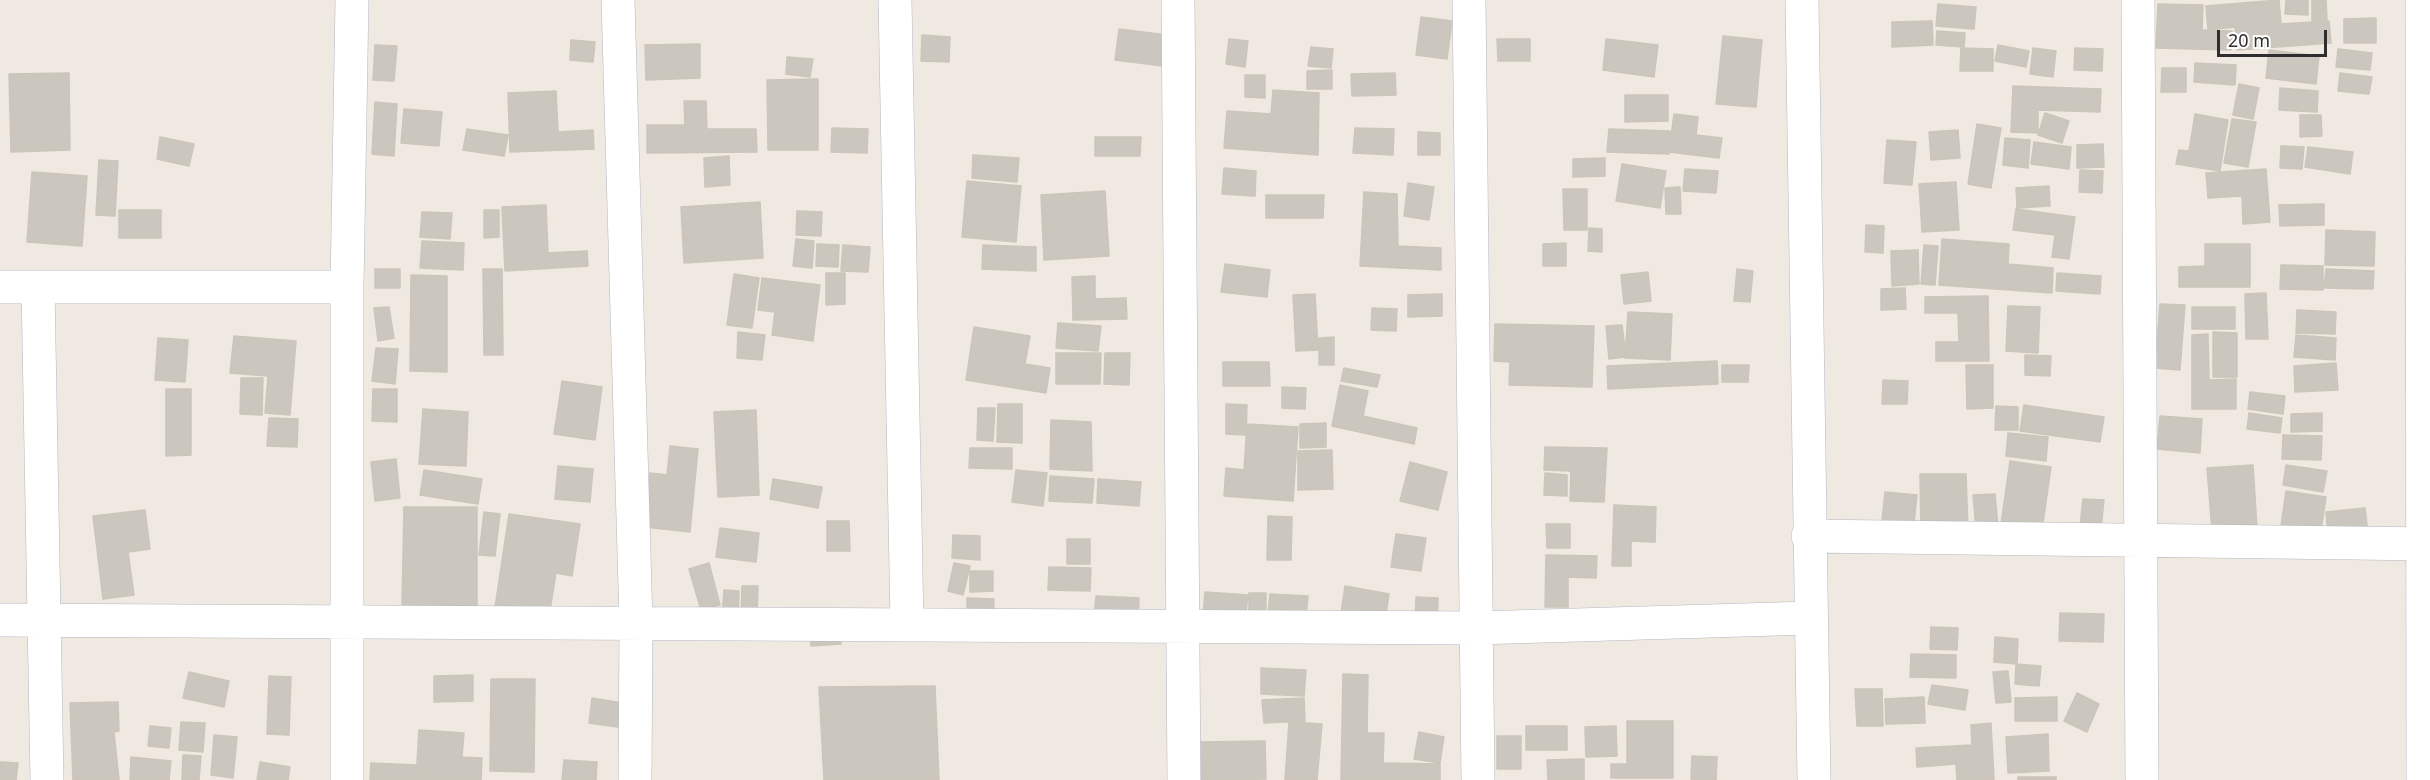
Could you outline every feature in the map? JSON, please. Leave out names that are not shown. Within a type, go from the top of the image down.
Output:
[{"type":"street","points":[[346,780],[347,287],[352,0]]},
{"type":"street","points":[[618,0],[636,622],[635,780]]},
{"type":"street","points":[[895,0],[907,624]]},
{"type":"street","points":[[1178,0],[1184,780]]},
{"type":"street","points":[[1469,0],[1478,780]]},
{"type":"street","points":[[1802,0],[1808,536],[1814,780]]},
{"type":"street","points":[[2138,0],[2143,540],[2142,780]]},
{"type":"street","points":[[2422,0],[2426,544],[2422,780]]},
{"type":"street","points":[[0,287],[347,287]]},
{"type":"street","points":[[38,287],[47,780]]},
{"type":"street","points":[[1808,536],[2426,544]]},
{"type":"street","points":[[0,620],[1477,628],[1810,618]]},
{"type":"building","points":[[2279,0],[2281,24],[2329,21],[2331,43],[2237,50],[2235,27],[2208,30],[2206,6]]},
{"type":"building","points":[[2286,0],[2308,0],[2308,15],[2285,14]]},
{"type":"building","points":[[2312,0],[2326,0],[2327,21],[2312,21]]},
{"type":"building","points":[[1938,4],[1976,7],[1974,29],[1936,26]]},
{"type":"building","points":[[2158,4],[2203,5],[2202,30],[2232,31],[2231,50],[2156,48]]},
{"type":"building","points":[[1421,17],[1452,21],[1447,59],[1416,55]]},
{"type":"building","points":[[2376,18],[2376,43],[2344,43],[2344,19]]},
{"type":"building","points":[[1932,21],[1933,45],[1892,47],[1892,22]]},
{"type":"building","points":[[1119,29],[1167,35],[1163,66],[1115,60]]},
{"type":"building","points":[[1937,31],[1965,33],[1964,47],[1936,45]]},
{"type":"building","points":[[922,35],[950,37],[949,62],[921,61]]},
{"type":"building","points":[[1723,36],[1762,40],[1756,107],[1716,104]]},
{"type":"building","points":[[1229,39],[1248,41],[1245,67],[1226,64]]},
{"type":"building","points":[[1497,39],[1530,39],[1530,61],[1498,61]]},
{"type":"building","points":[[1606,39],[1658,45],[1654,77],[1603,70]]},
{"type":"building","points":[[571,40],[595,42],[593,62],[570,60]]},
{"type":"building","points":[[700,44],[700,78],[646,80],[645,45]]},
{"type":"building","points":[[375,45],[397,46],[394,81],[373,80]]},
{"type":"building","points":[[1998,45],[2029,51],[2026,67],[1995,61]]},
{"type":"building","points":[[1311,47],[1333,49],[1331,68],[1308,66]]},
{"type":"building","points":[[1961,48],[1993,49],[1993,71],[1960,71]]},
{"type":"building","points":[[2033,48],[2056,51],[2053,77],[2030,74]]},
{"type":"building","points":[[2075,48],[2103,49],[2102,71],[2074,70]]},
{"type":"building","points":[[2338,49],[2372,53],[2370,70],[2336,67]]},
{"type":"building","points":[[2269,50],[2319,56],[2316,84],[2266,78]]},
{"type":"building","points":[[787,57],[813,59],[810,77],[786,74]]},
{"type":"building","points":[[2195,63],[2236,65],[2235,85],[2194,82]]},
{"type":"building","points":[[2162,68],[2186,68],[2186,92],[2161,92]]},
{"type":"building","points":[[1332,70],[1332,89],[1307,89],[1307,71]]},
{"type":"building","points":[[69,73],[70,150],[11,152],[9,74]]},
{"type":"building","points":[[1395,73],[1396,95],[1352,96],[1351,74]]},
{"type":"building","points":[[2340,73],[2372,77],[2369,94],[2338,91]]},
{"type":"building","points":[[1245,75],[1265,75],[1265,98],[1245,97]]},
{"type":"building","points":[[818,79],[818,150],[768,150],[767,80]]},
{"type":"building","points":[[2239,84],[2259,88],[2253,119],[2233,115]]},
{"type":"building","points":[[2013,86],[2101,89],[2100,112],[2038,110],[2038,133],[2011,132]]},
{"type":"building","points":[[2280,88],[2318,91],[2317,112],[2279,110]]},
{"type":"building","points":[[1273,90],[1319,93],[1318,155],[1224,148],[1227,111],[1271,114]]},
{"type":"building","points":[[556,91],[558,132],[593,130],[594,149],[510,152],[508,93]]},
{"type":"building","points":[[1625,95],[1668,95],[1668,121],[1625,122]]},
{"type":"building","points":[[684,101],[706,101],[707,129],[756,129],[757,152],[647,153],[647,125],[685,125]]},
{"type":"building","points":[[375,102],[397,104],[394,156],[372,154]]},
{"type":"building","points":[[404,109],[442,112],[439,146],[401,143]]},
{"type":"building","points":[[2045,113],[2069,121],[2062,143],[2038,135]]},
{"type":"building","points":[[1674,114],[1698,117],[1696,135],[1722,138],[1719,158],[1669,152]]},
{"type":"building","points":[[2195,114],[2228,120],[2220,171],[2176,164],[2179,150],[2189,151]]},
{"type":"building","points":[[2300,115],[2321,115],[2322,136],[2300,137]]},
{"type":"building","points":[[2232,119],[2256,122],[2248,167],[2224,163]]},
{"type":"building","points":[[1977,124],[2001,128],[1991,188],[1968,184]]},
{"type":"building","points":[[832,128],[868,129],[867,153],[831,152]]},
{"type":"building","points":[[1355,128],[1394,129],[1393,155],[1353,153]]},
{"type":"building","points":[[467,129],[508,135],[504,156],[463,150]]},
{"type":"building","points":[[1609,129],[1670,131],[1669,154],[1607,152]]},
{"type":"building","points":[[1958,130],[1960,158],[1931,160],[1929,132]]},
{"type":"building","points":[[1418,132],[1440,133],[1440,155],[1418,155]]},
{"type":"building","points":[[160,137],[194,144],[189,166],[157,159]]},
{"type":"building","points":[[1095,137],[1141,137],[1140,156],[1095,156]]},
{"type":"building","points":[[2005,138],[2030,140],[2028,168],[2003,165]]},
{"type":"building","points":[[1887,140],[1916,142],[1912,185],[1884,183]]},
{"type":"building","points":[[2034,142],[2071,147],[2069,169],[2031,164]]},
{"type":"building","points":[[2103,144],[2104,167],[2077,168],[2077,145]]},
{"type":"building","points":[[2281,146],[2304,147],[2302,169],[2280,168]]},
{"type":"building","points":[[2308,147],[2353,152],[2350,174],[2305,167]]},
{"type":"building","points":[[973,155],[1019,158],[1017,182],[972,178]]},
{"type":"building","points":[[729,156],[730,185],[705,187],[704,158]]},
{"type":"building","points":[[1605,158],[1605,176],[1573,177],[1573,159]]},
{"type":"building","points":[[99,160],[118,161],[115,216],[96,215]]},
{"type":"building","points":[[1622,164],[1666,171],[1660,208],[1616,201]]},
{"type":"building","points":[[1224,168],[1256,171],[1255,196],[1222,194]]},
{"type":"building","points":[[1685,169],[1718,171],[1716,193],[1683,191]]},
{"type":"building","points":[[2266,169],[2270,222],[2243,224],[2242,196],[2208,198],[2206,173]]},
{"type":"building","points":[[2080,170],[2103,171],[2102,193],[2079,192]]},
{"type":"building","points":[[32,172],[87,176],[82,246],[27,242]]},
{"type":"building","points":[[967,181],[1021,186],[1016,242],[962,237]]},
{"type":"building","points":[[1956,182],[1959,230],[1922,232],[1919,184]]},
{"type":"building","points":[[1408,183],[1434,187],[1429,220],[1404,216]]},
{"type":"building","points":[[2049,186],[2050,206],[2017,208],[2016,188]]},
{"type":"building","points":[[1680,187],[1681,214],[1666,214],[1665,188]]},
{"type":"building","points":[[1563,189],[1587,189],[1587,230],[1564,230]]},
{"type":"building","points":[[1105,191],[1109,256],[1044,260],[1041,195]]},
{"type":"building","points":[[1364,192],[1397,194],[1398,246],[1441,248],[1441,270],[1360,266]]},
{"type":"building","points":[[1266,195],[1324,195],[1323,218],[1266,218]]},
{"type":"building","points":[[760,202],[763,258],[684,263],[681,207]]},
{"type":"building","points":[[2324,204],[2324,225],[2280,226],[2279,205]]},
{"type":"building","points":[[546,205],[548,253],[587,251],[588,266],[505,271],[502,207]]},
{"type":"building","points":[[2016,209],[2075,217],[2069,259],[2052,257],[2055,235],[2013,230]]},
{"type":"building","points":[[119,210],[161,210],[161,238],[119,238]]},
{"type":"building","points":[[484,210],[499,210],[499,237],[484,238]]},
{"type":"building","points":[[797,211],[822,212],[821,236],[796,235]]},
{"type":"building","points":[[422,212],[452,213],[450,239],[420,237]]},
{"type":"building","points":[[1866,225],[1884,226],[1883,253],[1865,252]]},
{"type":"building","points":[[1589,228],[1602,229],[1602,252],[1588,251]]},
{"type":"building","points":[[2326,230],[2375,232],[2374,266],[2325,265]]},
{"type":"building","points":[[796,239],[814,241],[812,268],[793,266]]},
{"type":"building","points":[[1942,239],[2009,244],[2008,264],[2053,268],[2052,293],[1939,285]]},
{"type":"building","points":[[422,241],[464,243],[463,270],[420,268]]},
{"type":"building","points":[[1566,243],[1566,266],[1543,266],[1543,244]]},
{"type":"building","points":[[817,244],[839,245],[838,267],[816,266]]},
{"type":"building","points":[[2205,244],[2250,244],[2250,287],[2179,287],[2179,267],[2205,266]]},
{"type":"building","points":[[843,245],[870,247],[868,272],[841,271]]},
{"type":"building","points":[[983,245],[1036,247],[1036,271],[982,269]]},
{"type":"building","points":[[1924,245],[1938,246],[1935,285],[1921,284]]},
{"type":"building","points":[[1918,250],[1919,284],[1892,286],[1891,251]]},
{"type":"building","points":[[1225,264],[1270,270],[1267,297],[1221,292]]},
{"type":"building","points":[[2281,265],[2323,266],[2323,290],[2280,289]]},
{"type":"building","points":[[375,269],[400,269],[400,288],[375,288]]},
{"type":"building","points":[[483,269],[502,269],[503,355],[484,355]]},
{"type":"building","points":[[1737,269],[1753,271],[1750,302],[1734,301]]},
{"type":"building","points":[[2326,269],[2374,271],[2373,289],[2324,288]]},
{"type":"building","points":[[1648,272],[1651,301],[1624,304],[1621,275]]},
{"type":"building","points":[[826,273],[845,273],[845,304],[826,305]]},
{"type":"building","points":[[2057,273],[2101,276],[2100,294],[2056,291]]},
{"type":"building","points":[[734,274],[759,278],[752,328],[727,325]]},
{"type":"building","points":[[411,275],[447,276],[447,372],[410,371]]},
{"type":"building","points":[[1095,276],[1095,299],[1126,298],[1127,319],[1073,320],[1072,277]]},
{"type":"building","points":[[762,278],[820,285],[813,341],[772,335],[775,312],[758,310]]},
{"type":"building","points":[[1905,288],[1906,309],[1881,310],[1881,289]]},
{"type":"building","points":[[2266,293],[2268,339],[2246,339],[2245,294]]},
{"type":"building","points":[[1315,294],[1318,350],[1296,351],[1293,295]]},
{"type":"building","points":[[1442,294],[1442,316],[1408,317],[1408,295]]},
{"type":"building","points":[[1988,296],[1989,361],[1936,361],[1936,342],[1959,342],[1958,313],[1925,313],[1925,297]]},
{"type":"building","points":[[2160,304],[2185,305],[2180,370],[2155,368]]},
{"type":"building","points":[[2008,306],[2040,307],[2038,353],[2006,351]]},
{"type":"building","points":[[389,307],[394,338],[378,341],[374,308]]},
{"type":"building","points":[[2192,307],[2235,307],[2235,329],[2192,329]]},
{"type":"building","points":[[1372,308],[1397,309],[1396,331],[1371,330]]},
{"type":"building","points":[[2297,310],[2336,312],[2335,334],[2296,333]]},
{"type":"building","points":[[1628,312],[1672,314],[1670,360],[1625,358]]},
{"type":"building","points":[[1058,323],[1101,326],[1098,351],[1056,348]]},
{"type":"building","points":[[1495,324],[1594,326],[1592,387],[1509,385],[1510,362],[1494,361]]},
{"type":"building","points":[[1622,325],[1626,357],[1609,359],[1606,326]]},
{"type":"building","points":[[974,327],[1030,336],[1025,364],[1050,368],[1046,393],[966,380]]},
{"type":"building","points":[[738,332],[765,335],[762,360],[737,358]]},
{"type":"building","points":[[2213,332],[2237,333],[2237,377],[2213,377]]},
{"type":"building","points":[[2208,334],[2209,380],[2236,379],[2236,409],[2192,409],[2192,335]]},
{"type":"building","points":[[2296,335],[2336,338],[2335,360],[2294,357]]},
{"type":"building","points":[[234,336],[296,341],[290,415],[265,413],[268,376],[230,373]]},
{"type":"building","points":[[1334,337],[1334,365],[1319,365],[1319,338]]},
{"type":"building","points":[[158,338],[188,340],[185,382],[155,380]]},
{"type":"building","points":[[376,348],[398,349],[395,384],[372,381]]},
{"type":"building","points":[[1056,353],[1101,353],[1100,384],[1056,384]]},
{"type":"building","points":[[1105,353],[1130,353],[1129,385],[1104,384]]},
{"type":"building","points":[[2025,355],[2051,356],[2050,376],[2025,375]]},
{"type":"building","points":[[1717,361],[1718,384],[1608,389],[1607,366]]},
{"type":"building","points":[[1223,362],[1269,362],[1270,386],[1223,386]]},
{"type":"building","points":[[2336,363],[2338,390],[2295,392],[2294,366]]},
{"type":"building","points":[[1722,365],[1749,365],[1748,382],[1722,382]]},
{"type":"building","points":[[1966,365],[1993,365],[1993,408],[1967,409]]},
{"type":"building","points":[[1344,368],[1380,375],[1377,387],[1341,381]]},
{"type":"building","points":[[241,378],[263,378],[262,415],[240,414]]},
{"type":"building","points":[[1883,380],[1908,381],[1907,404],[1882,404]]},
{"type":"building","points":[[562,381],[602,387],[595,440],[554,434]]},
{"type":"building","points":[[1340,385],[1368,391],[1363,416],[1417,428],[1414,444],[1332,426]]},
{"type":"building","points":[[1282,387],[1306,388],[1305,409],[1282,408]]},
{"type":"building","points":[[166,389],[191,389],[191,455],[166,456]]},
{"type":"building","points":[[373,389],[397,389],[397,422],[372,421]]},
{"type":"building","points":[[2250,392],[2285,396],[2283,414],[2248,409]]},
{"type":"building","points":[[998,404],[1022,404],[1022,443],[997,442]]},
{"type":"building","points":[[1226,404],[1247,405],[1246,435],[1226,434]]},
{"type":"building","points":[[2024,405],[2104,417],[2100,442],[2020,431]]},
{"type":"building","points":[[1996,406],[2018,407],[2018,430],[1995,430]]},
{"type":"building","points":[[978,408],[995,408],[993,441],[977,440]]},
{"type":"building","points":[[423,409],[468,412],[466,466],[419,464]]},
{"type":"building","points":[[756,410],[759,495],[718,497],[714,412]]},
{"type":"building","points":[[2249,413],[2282,418],[2280,433],[2247,429]]},
{"type":"building","points":[[2322,413],[2322,431],[2291,432],[2291,414]]},
{"type":"building","points":[[2160,416],[2202,419],[2200,453],[2157,449]]},
{"type":"building","points":[[269,418],[298,419],[297,447],[267,446]]},
{"type":"building","points":[[1051,420],[1091,422],[1092,471],[1050,469]]},
{"type":"building","points":[[1326,423],[1326,447],[1300,448],[1300,424]]},
{"type":"building","points":[[1247,424],[1298,427],[1293,501],[1224,496],[1226,468],[1244,470]]},
{"type":"building","points":[[2008,433],[2048,437],[2046,461],[2006,456]]},
{"type":"building","points":[[2283,435],[2322,436],[2321,460],[2282,459]]},
{"type":"building","points":[[670,446],[698,449],[690,532],[645,527],[650,473],[667,475]]},
{"type":"building","points":[[1545,447],[1607,448],[1604,502],[1570,501],[1571,471],[1544,470]]},
{"type":"building","points":[[970,448],[1012,448],[1012,469],[969,468]]},
{"type":"building","points":[[1332,450],[1333,489],[1298,490],[1298,451]]},
{"type":"building","points":[[396,459],[400,498],[375,501],[371,462]]},
{"type":"building","points":[[2010,461],[2051,467],[2042,530],[2001,524]]},
{"type":"building","points":[[1410,462],[1447,472],[1438,510],[1400,501]]},
{"type":"building","points":[[2253,465],[2257,528],[2212,531],[2207,468]]},
{"type":"building","points":[[2286,465],[2327,471],[2323,492],[2283,485]]},
{"type":"building","points":[[558,466],[593,469],[590,502],[555,499]]},
{"type":"building","points":[[424,470],[482,479],[478,504],[420,495]]},
{"type":"building","points":[[1016,470],[1047,473],[1043,506],[1012,502]]},
{"type":"building","points":[[1545,473],[1567,475],[1567,496],[1544,495]]},
{"type":"building","points":[[1920,474],[1966,474],[1968,531],[1921,531]]},
{"type":"building","points":[[1050,476],[1094,479],[1092,503],[1049,501]]},
{"type":"building","points":[[773,479],[822,487],[818,508],[770,499]]},
{"type":"building","points":[[1098,479],[1141,482],[1139,506],[1097,503]]},
{"type":"building","points":[[2286,491],[2326,497],[2320,538],[2280,533]]},
{"type":"building","points":[[1885,492],[1917,495],[1913,532],[1881,530]]},
{"type":"building","points":[[1995,494],[1998,527],[1976,529],[1973,495]]},
{"type":"building","points":[[2083,499],[2104,500],[2101,529],[2080,527]]},
{"type":"building","points":[[1614,505],[1656,507],[1655,542],[1631,541],[1631,566],[1612,566]]},
{"type":"building","points":[[404,507],[477,507],[477,607],[402,607]]},
{"type":"building","points":[[2365,508],[2368,533],[2328,537],[2326,512]]},
{"type":"building","points":[[145,510],[150,549],[128,552],[134,595],[103,599],[93,516]]},
{"type":"building","points":[[484,512],[500,514],[495,556],[479,555]]},
{"type":"building","points":[[509,514],[580,524],[572,576],[556,573],[548,623],[494,614]]},
{"type":"building","points":[[1268,516],[1292,517],[1291,560],[1267,560]]},
{"type":"building","points":[[827,521],[849,521],[850,551],[827,551]]},
{"type":"building","points":[[1546,524],[1570,524],[1570,548],[1547,548]]},
{"type":"building","points":[[720,528],[759,533],[756,562],[716,557]]},
{"type":"building","points":[[1396,534],[1426,538],[1421,571],[1391,567]]},
{"type":"building","points":[[953,535],[980,536],[980,560],[952,558]]},
{"type":"building","points":[[1067,539],[1090,539],[1090,564],[1067,564]]},
{"type":"building","points":[[1546,555],[1597,556],[1596,578],[1568,577],[1568,607],[1545,607]]},
{"type":"building","points":[[709,563],[720,605],[701,610],[689,569]]},
{"type":"building","points":[[954,563],[970,566],[963,595],[948,591]]},
{"type":"building","points":[[1049,567],[1091,568],[1090,591],[1048,590]]},
{"type":"building","points":[[970,571],[993,571],[993,591],[970,592]]},
{"type":"building","points":[[742,586],[758,586],[757,618],[741,618]]},
{"type":"building","points":[[1345,586],[1389,594],[1384,627],[1340,620]]},
{"type":"building","points":[[724,590],[739,591],[738,619],[722,619]]},
{"type":"building","points":[[1205,592],[1248,595],[1245,620],[1203,616]]},
{"type":"building","points":[[1249,593],[1266,593],[1266,618],[1249,618]]},
{"type":"building","points":[[1270,594],[1308,596],[1306,618],[1268,616]]},
{"type":"building","points":[[1096,596],[1139,598],[1138,623],[1094,620]]},
{"type":"building","points":[[1416,597],[1438,598],[1437,625],[1415,624]]},
{"type":"building","points":[[967,598],[994,599],[993,625],[967,624]]},
{"type":"building","points":[[2060,613],[2104,614],[2103,642],[2059,641]]},
{"type":"building","points":[[839,622],[841,644],[811,646],[810,624]]},
{"type":"building","points":[[1931,627],[1958,628],[1957,650],[1930,649]]},
{"type":"building","points":[[1995,637],[2018,639],[2017,664],[1994,662]]},
{"type":"building","points":[[1911,654],[1956,655],[1956,678],[1910,677]]},
{"type":"building","points":[[2016,664],[2041,666],[2039,686],[2015,684]]},
{"type":"building","points":[[1261,668],[1306,670],[1304,696],[1261,694]]},
{"type":"building","points":[[2008,671],[2011,702],[1996,703],[1993,672]]},
{"type":"building","points":[[189,672],[229,681],[224,707],[183,698]]},
{"type":"building","points":[[1343,674],[1368,675],[1367,733],[1384,733],[1383,763],[1440,764],[1440,780],[1341,780]]},
{"type":"building","points":[[473,675],[473,701],[434,702],[434,676]]},
{"type":"building","points":[[269,676],[291,677],[289,735],[267,734]]},
{"type":"building","points":[[491,679],[535,679],[534,772],[490,771]]},
{"type":"building","points":[[1932,685],[1968,690],[1965,710],[1928,704]]},
{"type":"building","points":[[935,686],[939,780],[824,780],[819,687]]},
{"type":"building","points":[[1855,689],[1882,689],[1883,726],[1857,726]]},
{"type":"building","points":[[2077,693],[2099,704],[2087,732],[2064,721]]},
{"type":"building","points":[[1924,697],[1925,723],[1886,724],[1885,699]]},
{"type":"building","points":[[2057,697],[2057,721],[2015,721],[2015,698]]},
{"type":"building","points":[[592,698],[628,704],[625,728],[589,723]]},
{"type":"building","points":[[1304,698],[1305,721],[1264,723],[1262,700]]},
{"type":"building","points":[[118,702],[119,731],[114,732],[119,780],[73,780],[70,703]]},
{"type":"building","points":[[1627,721],[1673,721],[1673,778],[1611,778],[1611,764],[1627,764]]},
{"type":"building","points":[[181,722],[205,723],[203,752],[179,750]]},
{"type":"building","points":[[1289,722],[1322,724],[1317,780],[1285,780]]},
{"type":"building","points":[[1991,723],[1994,780],[1957,780],[1956,764],[1917,767],[1916,748],[1972,745],[1971,725]]},
{"type":"building","points":[[150,726],[171,728],[169,748],[148,746]]},
{"type":"building","points":[[1526,726],[1567,726],[1567,750],[1526,750]]},
{"type":"building","points":[[1616,726],[1617,756],[1586,757],[1585,727]]},
{"type":"building","points":[[419,730],[464,733],[462,757],[482,758],[481,780],[416,780]]},
{"type":"building","points":[[1419,732],[1444,737],[1440,763],[1414,759]]},
{"type":"building","points":[[2048,734],[2049,771],[2008,773],[2006,737]]},
{"type":"building","points":[[214,735],[237,737],[233,778],[211,775]]},
{"type":"building","points":[[1497,736],[1521,736],[1521,769],[1497,769]]},
{"type":"building","points":[[1265,741],[1266,779],[1201,780],[1200,742]]},
{"type":"building","points":[[183,755],[201,756],[199,780],[182,780]]},
{"type":"building","points":[[1692,756],[1717,757],[1716,780],[1691,779]]},
{"type":"building","points":[[131,757],[171,761],[169,780],[130,780]]},
{"type":"building","points":[[1584,759],[1584,780],[1548,780],[1547,760]]},
{"type":"building","points":[[564,760],[597,762],[596,780],[562,780]]},
{"type":"building","points":[[0,762],[18,763],[16,780],[0,780]]},
{"type":"building","points":[[260,762],[290,767],[288,780],[257,780]]},
{"type":"building","points":[[371,763],[416,765],[415,780],[370,780]]},
{"type":"building","points":[[2018,777],[2056,777],[2056,780],[2018,780]]}]
